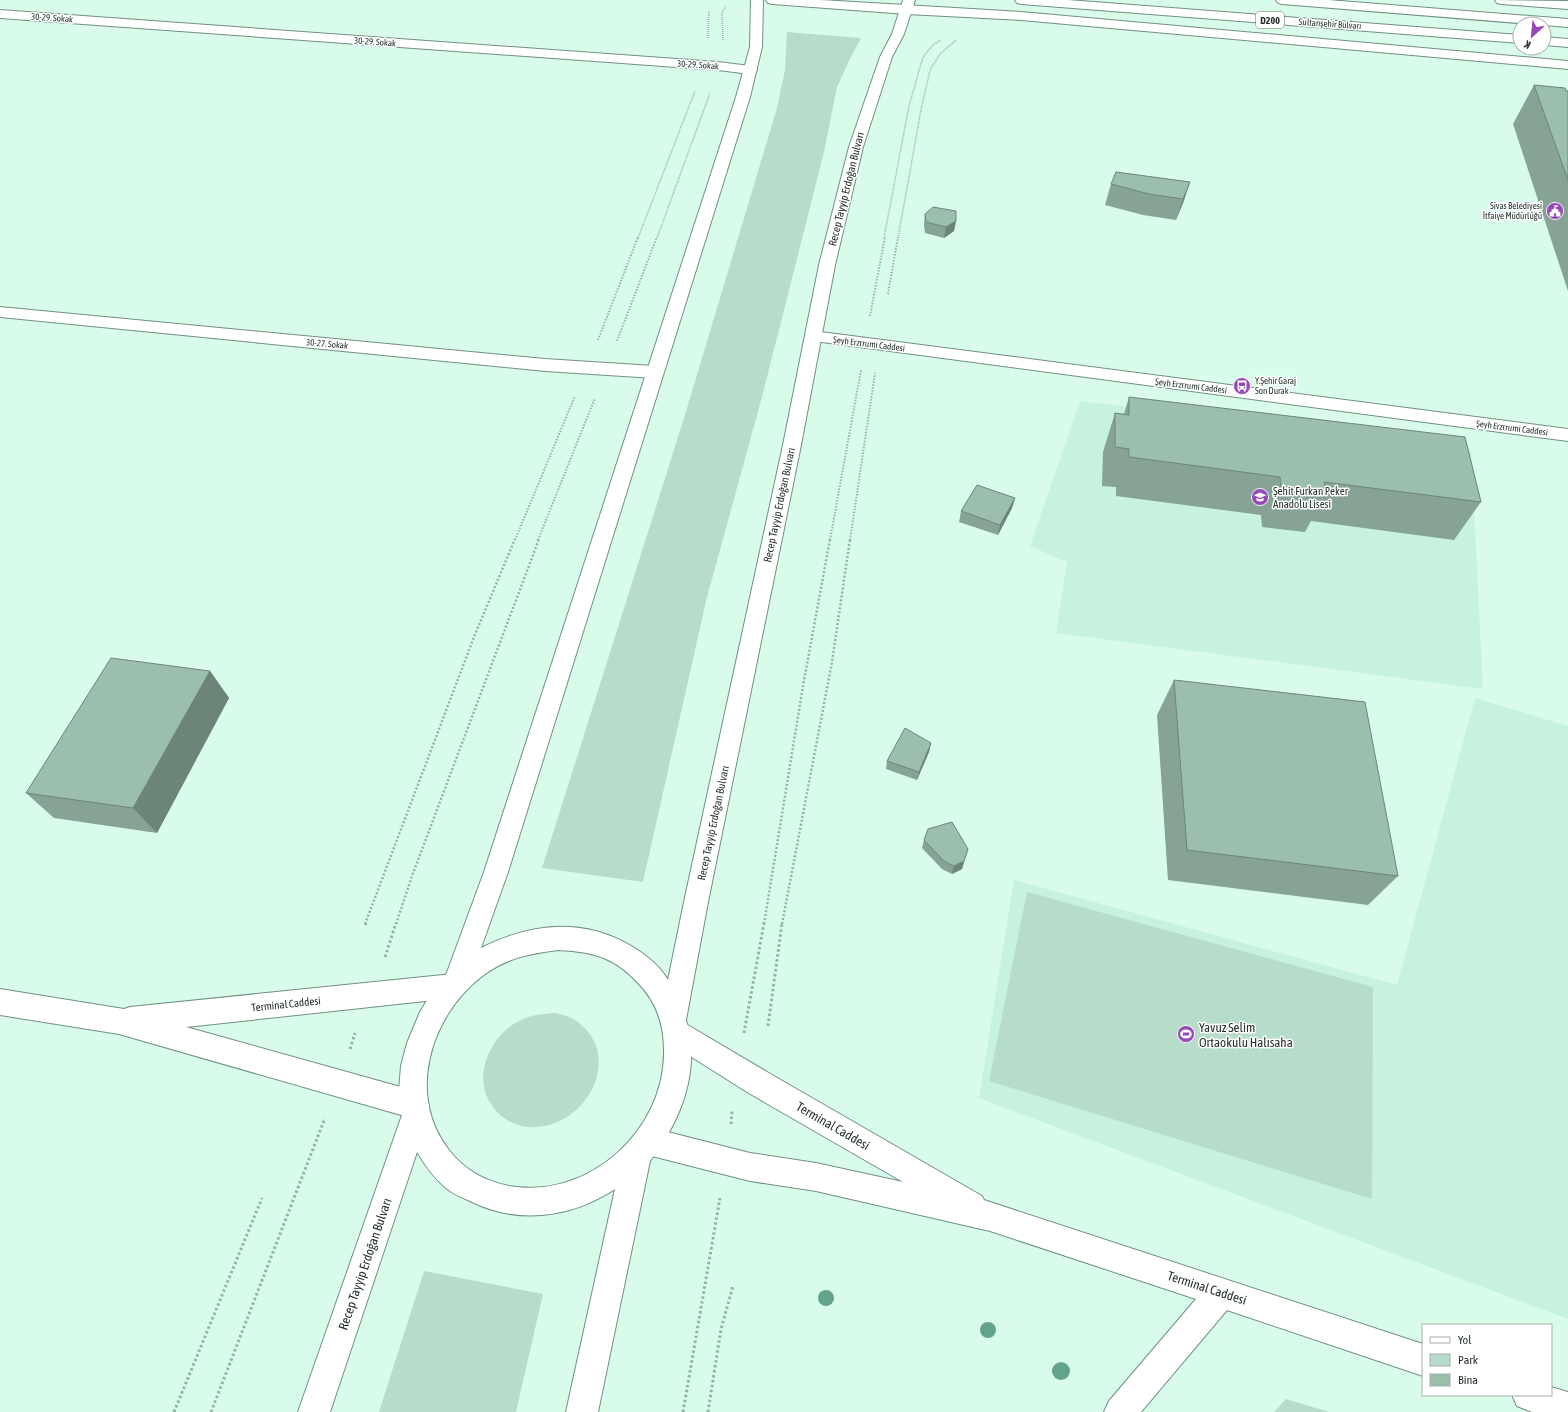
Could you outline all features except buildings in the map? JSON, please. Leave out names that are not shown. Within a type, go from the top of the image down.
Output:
[{"type":"main road","points":[[455,984],[496,872],[743,96],[756,47],[757,0]]},
{"type":"main road","points":[[772,0],[908,5],[1568,65]]},
{"type":"main road","name":"Sultanşehir Bulvarı","points":[[1021,0],[1512,38]]},
{"type":"main road","name":"Sultanşehir Bulvarı","points":[[1282,0],[1568,23]]},
{"type":"main road","points":[[1501,0],[1568,5]]},
{"type":"main road","name":"Recep Tayyip Erdoğan Bulvarı","points":[[675,1025],[696,902],[827,265],[856,147],[886,57],[896,40],[908,5]]},
{"type":"main road","name":"30-29. Sokak","points":[[0,14],[718,66],[750,70]]},
{"type":"main road","points":[[1552,42],[1568,43]]},
{"type":"main road","name":"30-27. Sokak","points":[[0,312],[537,364],[654,372]]},
{"type":"main road","name":"Şeyh Erzrrumi Caddesi","points":[[813,336],[1568,435]]},
{"type":"main road","points":[[550,938],[579,938],[620,951],[643,968],[662,991],[675,1025],[679,1063],[676,1079],[666,1112],[658,1127],[643,1148],[624,1167],[610,1177],[578,1194],[544,1202],[510,1201],[479,1191],[464,1184],[452,1174],[431,1150],[424,1136],[415,1110],[413,1074],[420,1042],[434,1012],[455,984],[477,965],[505,949],[529,941],[550,938]]},
{"type":"main road","name":"Terminal Caddesi","points":[[119,1021],[372,995],[455,984]]},
{"type":"main road","name":"Terminal Caddesi","points":[[0,1002],[119,1021],[338,1084],[415,1110]]},
{"type":"main road","name":"Terminal Caddesi","points":[[675,1025],[737,1070],[990,1216]]},
{"type":"main road","name":"Recep Tayyip Erdoğan Bulvarı","points":[[314,1412],[415,1110]]},
{"type":"main road","points":[[582,1412],[643,1148]]},
{"type":"main road","name":"Terminal Caddesi","points":[[643,1148],[816,1177],[990,1216],[1422,1360]]},
{"type":"main road","points":[[1120,1412],[1221,1293]]},
{"type":"main road","points":[[1531,1396],[1568,1408]]},
{"type":"path","points":[[707,42],[709,10]]},
{"type":"path","points":[[211,1412],[338,1084],[364,1004],[372,995],[412,876],[554,498],[606,369],[671,200],[718,66],[723,41],[722,12]]},
{"type":"path","points":[[888,294],[921,110],[930,70],[940,54],[961,36]]},
{"type":"path","points":[[683,1412],[726,1161],[737,1070],[756,974],[803,686],[847,453],[908,106],[923,57],[933,45],[943,38]]},
{"type":"path","points":[[597,340],[696,87]]},
{"type":"path","points":[[768,1026],[783,915],[832,662],[875,371]]},
{"type":"path","points":[[365,924],[474,637],[576,394]]},
{"type":"path","points":[[174,1412],[262,1198]]},
{"type":"path","points":[[708,1412],[721,1328],[733,1286]]},
{"type":"shaded area","name":"Şehit Furkan Peker Anadolu Lisesi","points":[[1080,401],[1471,449],[1483,689],[1056,633],[1067,562],[1030,546]]},
{"type":"shaded area","points":[[1475,698],[1568,726],[1568,1319],[979,1098],[1014,880],[1397,985]]},
{"type":"green space","points":[[787,32],[861,38],[837,87],[824,152],[762,397],[706,601],[643,882],[542,868],[684,418],[777,108],[785,70]]},
{"type":"green space","name":"Yavuz Selim Ortaokulu Halısaha","points":[[1027,892],[1373,987],[1372,1199],[989,1081]]},
{"type":"green space","points":[[556,1013],[571,1018],[589,1033],[597,1050],[598,1069],[593,1087],[582,1104],[567,1117],[548,1125],[527,1127],[518,1125],[503,1117],[496,1111],[488,1100],[483,1077],[487,1057],[498,1039],[513,1025],[530,1017]]},
{"type":"green space","points":[[424,1271],[543,1294],[516,1412],[379,1412]]},
{"type":"green space","points":[[1286,1399],[1329,1412],[1274,1412]]},
{"type":"place","name":"Sivas Belediyesi İtfaiye Müdürlüğü","points":[[1555,211]]},
{"type":"place","name":"Y.Şehir Garaj Son Durak","points":[[1242,386]]},
{"type":"place","name":"Şehit Furkan Peker Anadolu Lisesi","points":[[1260,497]]},
{"type":"place","name":"Yavuz Selim Ortaokulu Halısaha","points":[[1186,1034]]}]
